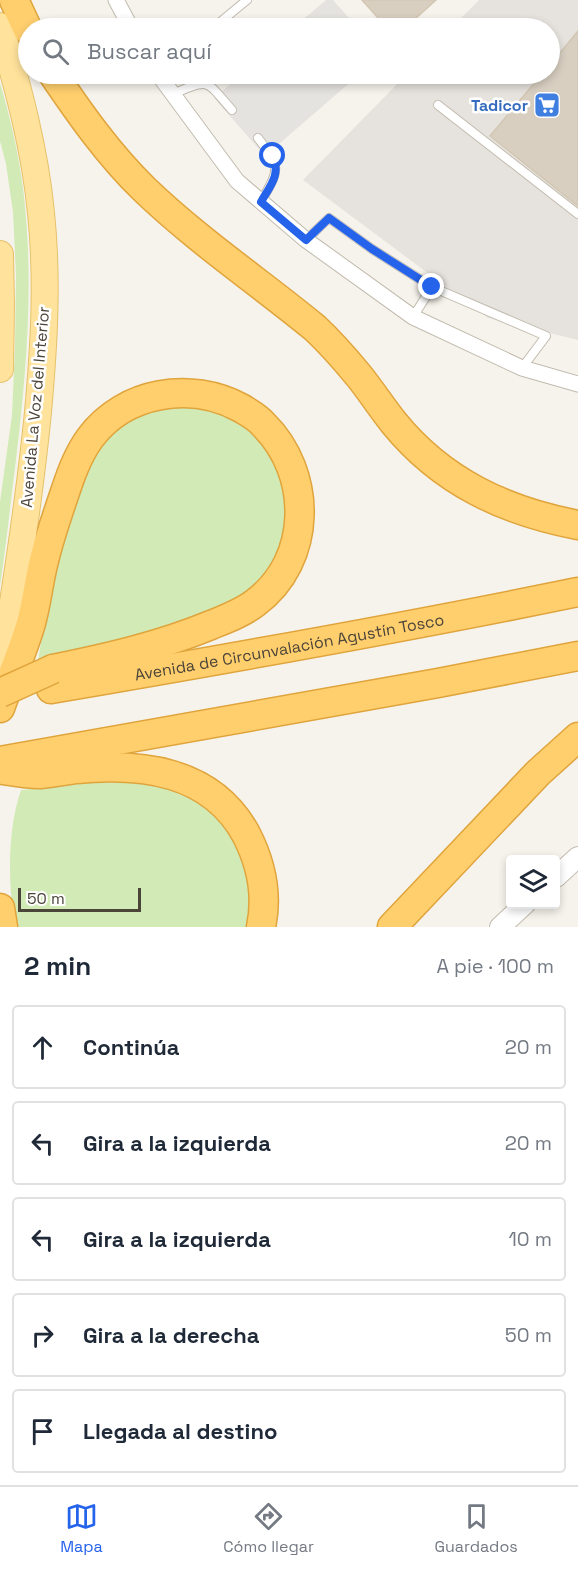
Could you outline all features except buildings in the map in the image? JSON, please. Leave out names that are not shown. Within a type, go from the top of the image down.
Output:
[{"type":"highway","points":[[14,0],[22,18]]},
{"type":"highway","points":[[60,84],[96,134],[143,187],[203,240],[330,342],[394,423],[435,464],[472,490],[493,500],[542,517],[578,525]]},
{"type":"highway","points":[[0,693],[52,679],[114,656],[196,631],[238,614],[255,604],[268,592],[280,577],[294,551],[301,518],[297,482],[291,465],[283,449],[263,423],[231,403],[213,397],[195,393],[162,394],[146,398],[115,414],[91,437],[82,450],[68,484],[42,566],[31,622],[0,708]]},
{"type":"highway","name":"Avenida de Circunvalación Agustín Tosco","points":[[0,698],[52,679],[194,665],[578,592]]},
{"type":"highway","points":[[0,770],[578,656]]},
{"type":"highway","points":[[392,927],[538,773],[578,737]]},
{"type":"highway","points":[[0,761],[153,770],[174,775],[195,784],[230,810],[252,845],[263,884],[264,903],[261,927]]},
{"type":"highway","points":[[0,908],[3,927]]},
{"type":"main road","name":"Avenida La Voz del Interior","points":[[0,26],[26,120],[38,182],[44,239],[45,304],[44,344],[33,458],[0,682]]},
{"type":"main road","points":[[0,254],[2,304],[0,369]]},
{"type":"street","points":[[116,0],[126,18]]},
{"type":"street","points":[[166,84],[237,181],[306,240],[412,317],[522,368],[578,384]]},
{"type":"street","points":[[560,873],[578,857]]},
{"type":"street","points":[[500,927],[520,909]]},
{"type":"lane","points":[[225,18],[247,0]]},
{"type":"lane","points":[[173,94],[196,84]]},
{"type":"lane","points":[[206,84],[211,86],[232,110]]},
{"type":"lane","points":[[438,105],[578,214]]},
{"type":"lane","points":[[258,138],[273,156],[276,164],[276,175],[261,202]]},
{"type":"lane","points":[[306,240],[329,218],[372,249],[432,287],[546,336],[522,368]]},
{"type":"lane","points":[[412,317],[432,287]]},
{"type":"shaded area","points":[[326,0],[333,0],[349,18],[305,18]]},
{"type":"shaded area","points":[[479,0],[578,0],[578,340],[488,318],[303,180],[397,84],[560,84],[560,18],[461,18]]},
{"type":"shaded area","points":[[230,84],[348,84],[265,156],[214,98]]},
{"type":"green space","points":[[0,83],[20,167],[26,218],[29,280],[22,406],[0,586],[0,502],[12,415],[16,275],[13,212],[0,141]]},
{"type":"green space","points":[[162,406],[210,409],[243,424],[266,446],[282,475],[287,525],[271,568],[250,592],[200,617],[68,655],[38,660],[52,577],[89,464],[108,437],[132,418]]},
{"type":"green space","points":[[133,782],[161,786],[181,793],[211,813],[230,835],[238,848],[248,875],[250,899],[247,927],[15,927],[10,858],[13,822],[21,790],[89,783]]},
{"type":"place","name":"Tadicor","points":[[547,105]]},
{"type":"route","points":[[273,156],[276,175],[261,202],[306,240],[329,218],[372,249],[432,287]]}]
